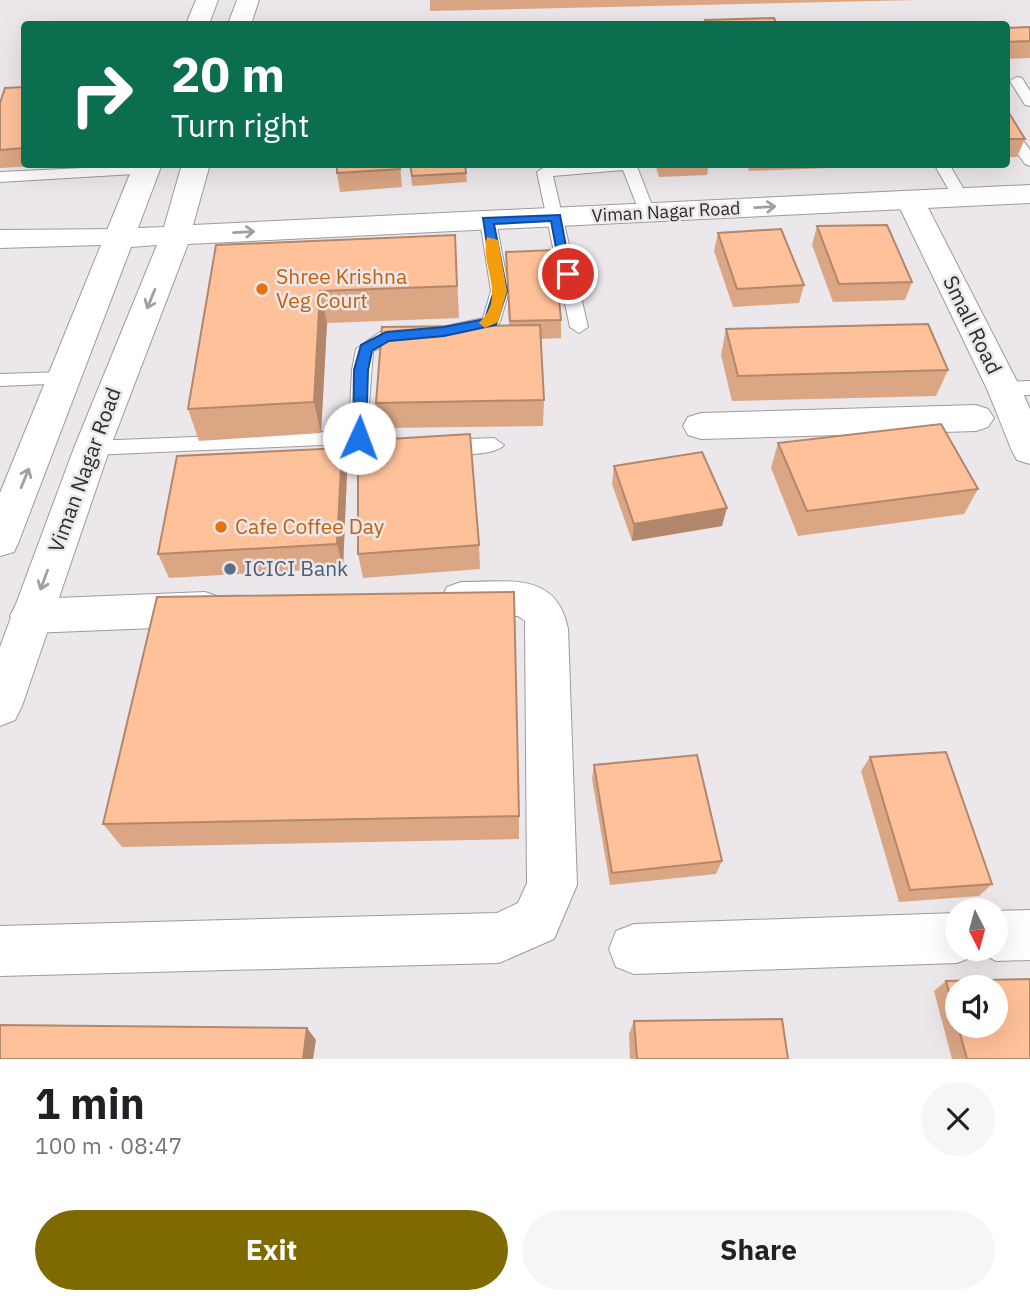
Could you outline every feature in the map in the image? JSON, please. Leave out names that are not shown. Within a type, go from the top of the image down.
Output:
[{"type":"street","points":[[199,21],[207,0]]},
{"type":"street","points":[[241,21],[248,0]]},
{"type":"street","points":[[3,524],[65,378],[147,168]]},
{"type":"street","name":"Viman Nagar Road","points":[[0,706],[90,454],[176,235],[195,168]]},
{"type":"street","name":"Viman Nagar Road","points":[[0,239],[121,238],[1030,194]]},
{"type":"street","name":"Small Road","points":[[911,200],[1017,398],[1030,451]]},
{"type":"street","points":[[701,426],[976,418]]},
{"type":"street","points":[[0,951],[499,938],[536,921],[552,885],[547,629],[544,612],[526,599],[416,601]]},
{"type":"street","points":[[31,616],[251,607]]},
{"type":"street","points":[[1008,936],[1030,935]]},
{"type":"street","points":[[634,949],[945,938]]},
{"type":"lane","points":[[1017,81],[1030,102]]},
{"type":"lane","points":[[1010,133],[1030,161]]},
{"type":"lane","points":[[0,177],[132,168]]},
{"type":"lane","points":[[579,327],[545,172],[592,168]]},
{"type":"lane","points":[[629,168],[647,213]]},
{"type":"lane","points":[[943,168],[961,198]]},
{"type":"lane","points":[[90,454],[359,438],[361,370],[365,349],[386,336],[444,332],[491,322],[500,291],[488,220]]},
{"type":"lane","points":[[0,380],[65,378]]},
{"type":"lane","points":[[976,418],[1017,398]]},
{"type":"lane","points":[[426,448],[494,445]]},
{"type":"lane","points":[[90,454],[370,450]]},
{"type":"building","points":[[774,18],[776,21],[706,21]]},
{"type":"building","points":[[1030,27],[1030,41],[1010,42],[1010,28]]},
{"type":"building","points":[[21,87],[21,148],[0,150],[0,103],[5,88]]},
{"type":"building","points":[[1010,115],[1025,139],[1010,139]]},
{"type":"building","points":[[337,168],[400,168],[400,169],[337,173]]},
{"type":"building","points":[[411,168],[465,168],[466,173],[412,176]]},
{"type":"building","points":[[887,225],[912,282],[839,284],[817,226]]},
{"type":"building","points":[[781,229],[804,285],[737,289],[718,233]]},
{"type":"building","points":[[455,235],[457,286],[320,291],[314,402],[188,409],[216,245]]},
{"type":"building","points":[[554,250],[561,320],[510,321],[506,252]]},
{"type":"building","points":[[928,324],[948,370],[738,376],[726,329]]},
{"type":"building","points":[[540,325],[544,400],[376,403],[382,327]]},
{"type":"building","points":[[941,424],[978,489],[807,511],[778,443]]},
{"type":"building","points":[[470,434],[479,545],[358,554],[358,441]]},
{"type":"building","points":[[342,448],[337,544],[158,554],[177,456]]},
{"type":"building","points":[[702,452],[727,508],[634,524],[614,466]]},
{"type":"building","points":[[514,592],[519,816],[103,824],[157,597]]},
{"type":"building","points":[[946,752],[992,884],[910,890],[870,757]]},
{"type":"building","points":[[697,755],[722,861],[612,873],[594,765]]},
{"type":"building","points":[[1030,979],[1030,1059],[967,1059],[961,1038],[1008,1038],[1008,980]]},
{"type":"building","points":[[782,1019],[788,1059],[637,1059],[634,1021]]},
{"type":"building","points":[[0,1025],[307,1028],[303,1059],[0,1059]]},
{"type":"slow traffic","points":[[485,323],[491,322],[500,291],[492,240]]},
{"type":"place","name":"Shree Krishna Veg Court","points":[[262,289]]},
{"type":"place","name":"Cafe Coffee Day","points":[[221,527]]},
{"type":"place","name":"ICICI Bank","points":[[230,569]]},
{"type":"route","points":[[359,438],[361,370],[365,349],[386,336],[444,332],[491,322],[500,291],[488,220],[556,217],[568,274]]}]
